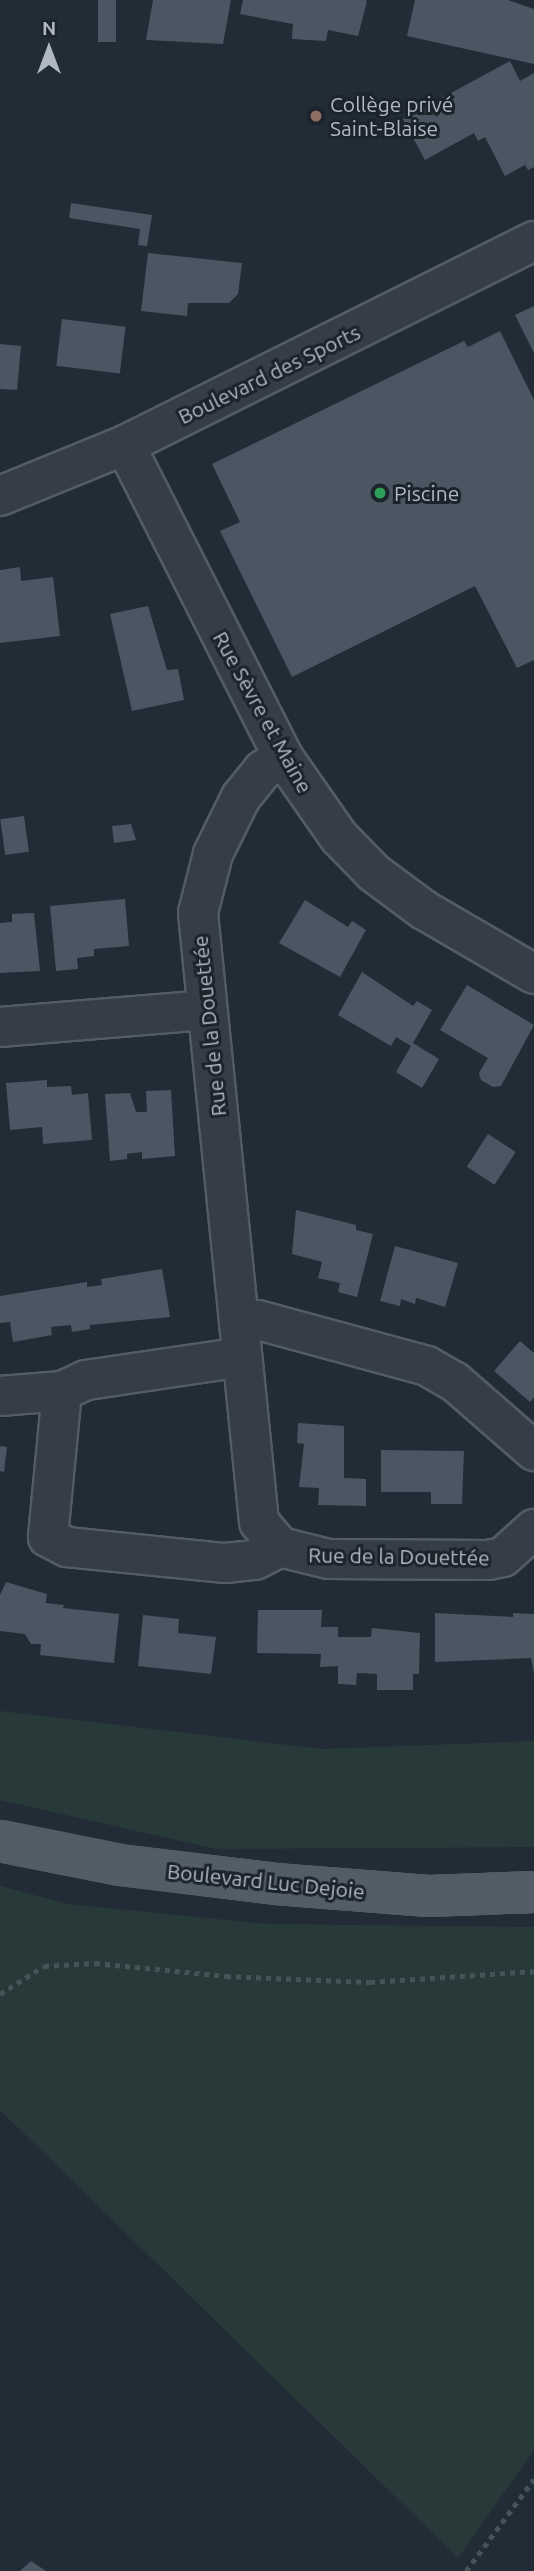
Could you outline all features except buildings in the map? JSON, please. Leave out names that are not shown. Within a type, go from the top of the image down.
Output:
[{"type":"main road","name":"Boulevard Luc Dejoie","points":[[0,1841],[120,1866],[276,1884],[429,1896],[534,1892]]},
{"type":"street","name":"Boulevard des Sports","points":[[0,496],[125,444],[534,241]]},
{"type":"street","name":"Rue Sèvre et Maine","points":[[125,444],[283,757],[339,836],[374,873],[446,924],[534,974]]},
{"type":"street","name":"Rue de la Douettée","points":[[283,757],[263,770],[241,797],[201,886],[198,914],[255,1505],[260,1522],[280,1547],[329,1559],[488,1560],[528,1548]]},
{"type":"street","points":[[0,1027],[207,1010]]},
{"type":"street","points":[[0,1396],[62,1391],[86,1380],[241,1339],[258,1320],[427,1366],[455,1382],[534,1451]]},
{"type":"street","name":"Rue de la Douettée","points":[[62,1391],[46,1527],[54,1543],[225,1563],[256,1560],[280,1547]]},
{"type":"path","points":[[0,1994],[44,1966],[95,1963],[226,1976],[370,1982],[534,1971]]},
{"type":"path","points":[[466,2571],[534,2479]]},
{"type":"green space","points":[[0,1711],[322,1749],[534,1741],[534,1847],[216,1849],[0,1800]]},
{"type":"green space","points":[[0,1886],[68,1904],[267,1924],[534,1927],[534,2450],[458,2558],[0,2110]]},
{"type":"place","name":"Collège privé Saint-Blaise","points":[[316,116]]},
{"type":"place","name":"Piscine","points":[[380,493]]}]
